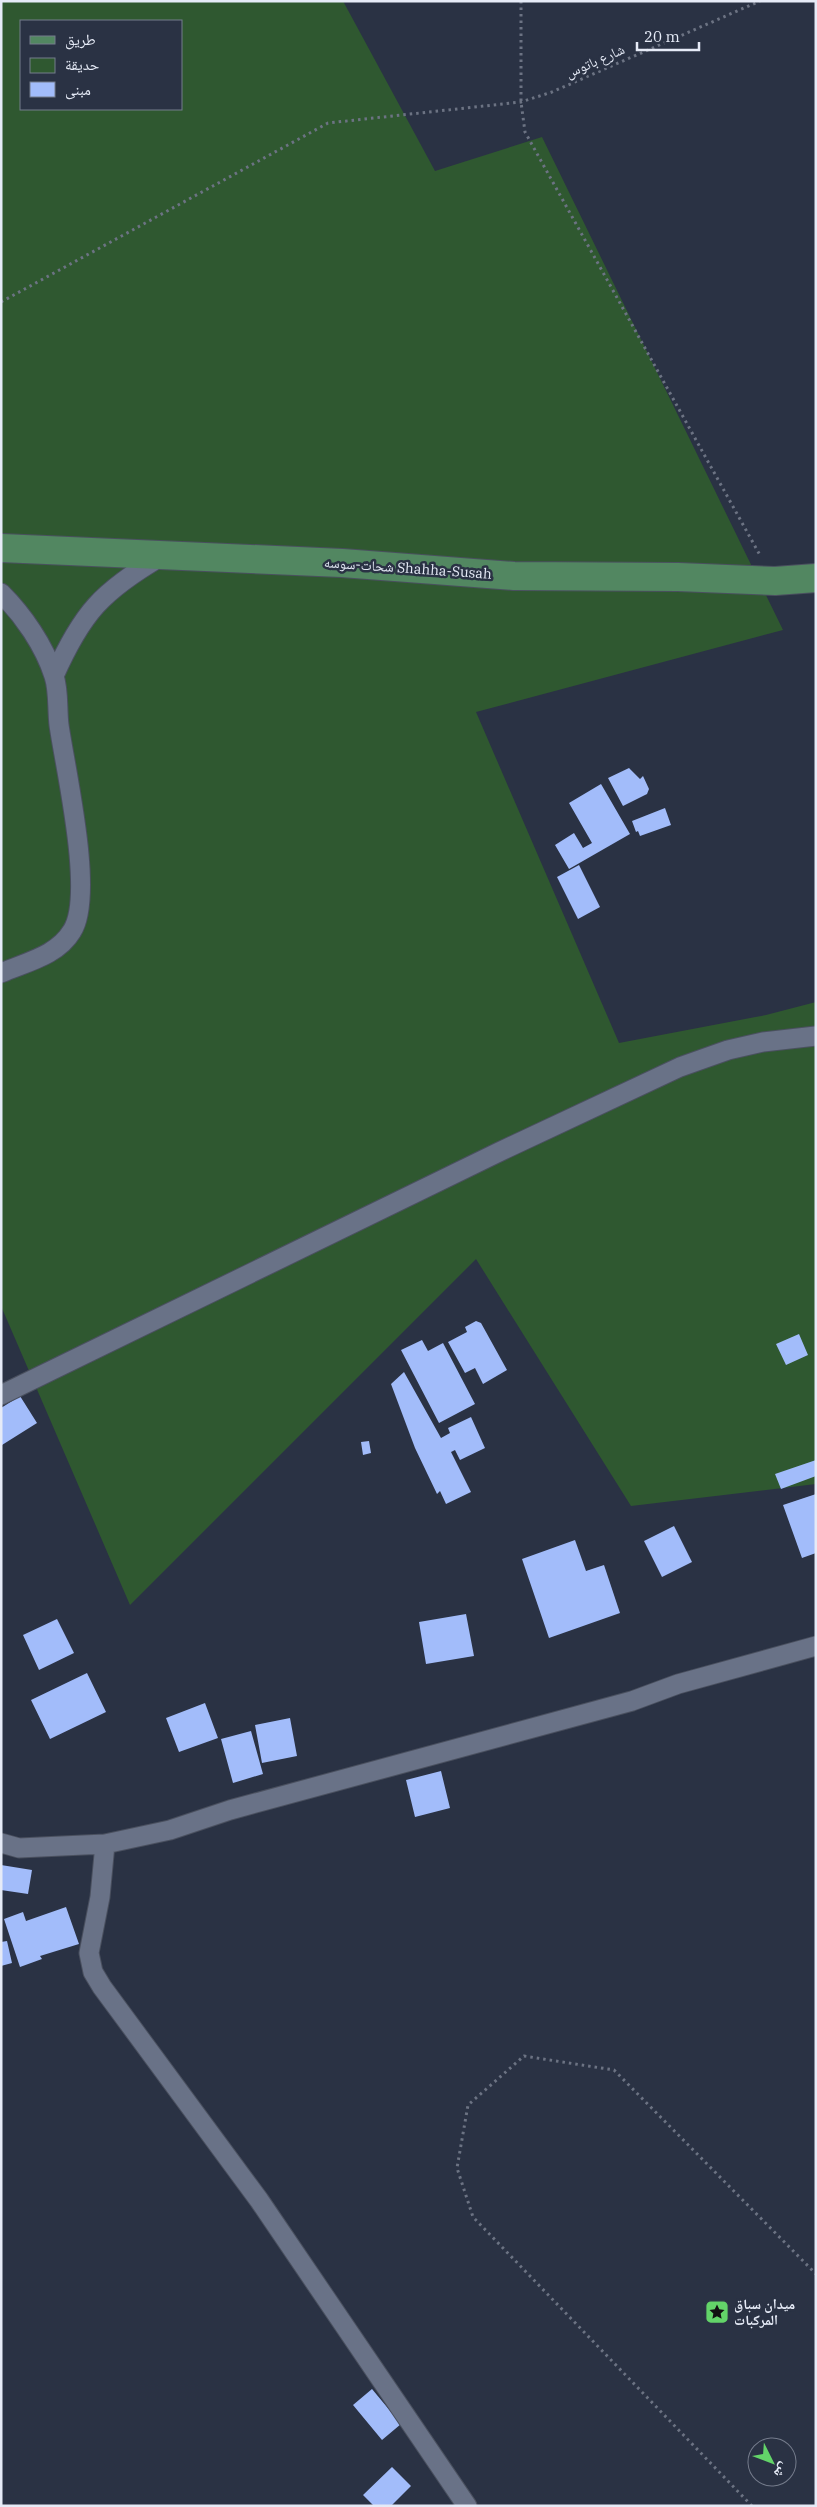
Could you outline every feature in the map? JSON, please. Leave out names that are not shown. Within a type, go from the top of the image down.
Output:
[{"type":"main road","name":"شحات-سوسه Shahha-Susah","points":[[1,548],[342,563],[514,576],[678,577],[775,581],[816,578]]},
{"type":"street","points":[[54,676],[71,638],[95,605],[126,577],[162,556]]},
{"type":"street","points":[[1,593],[14,606],[37,640],[54,676],[80,867],[79,909],[73,930],[49,953],[1,973]]},
{"type":"street","points":[[1,1395],[499,1152],[680,1068],[728,1050],[763,1042],[816,1036]]},
{"type":"street","points":[[1,1844],[19,1848],[104,1844],[170,1830],[230,1810],[632,1701],[678,1684],[816,1646]]},
{"type":"street","points":[[104,1844],[100,1897],[89,1953],[93,1972],[102,1987],[258,2200],[467,2506]]},
{"type":"path","points":[[521,1],[521,102],[525,132],[775,581]]},
{"type":"path","name":"شارع باتوس","points":[[1,302],[328,123],[521,102],[552,92],[760,1]]},
{"type":"path","points":[[752,2506],[473,2216],[457,2168],[468,2105],[524,2056],[614,2070],[816,2274]]},
{"type":"green space","points":[[1,1],[343,1],[435,171],[542,137],[783,630],[476,712],[619,1043],[766,1015],[816,1002],[816,1484],[631,1506],[476,1259],[130,1605],[1,1306]]},
{"type":"building","points":[[629,768],[640,779],[643,776],[649,789],[647,794],[623,806],[608,778]]},
{"type":"building","points":[[601,784],[630,834],[569,869],[555,845],[574,833],[583,848],[592,843],[569,803]]},
{"type":"building","points":[[665,808],[671,825],[640,836],[638,831],[636,832],[632,821]]},
{"type":"building","points":[[579,865],[600,907],[578,919],[557,877]]},
{"type":"building","points":[[476,1321],[481,1323],[507,1370],[483,1384],[475,1368],[465,1373],[448,1342],[467,1332],[465,1327]]},
{"type":"building","points":[[799,1334],[808,1355],[786,1365],[776,1344]]},
{"type":"building","points":[[422,1340],[428,1351],[443,1343],[475,1404],[439,1423],[401,1350]]},
{"type":"building","points":[[404,1372],[441,1438],[450,1433],[448,1428],[471,1417],[485,1448],[460,1460],[455,1450],[451,1452],[471,1492],[446,1504],[440,1491],[437,1494],[415,1448],[391,1384]]},
{"type":"building","points":[[20,1396],[37,1423],[2,1445],[1,1408]]},
{"type":"building","points":[[369,1441],[371,1453],[363,1455],[361,1442]]},
{"type":"building","points":[[816,1460],[816,1476],[781,1489],[775,1474]]},
{"type":"building","points":[[816,1494],[816,1553],[802,1558],[783,1505]]},
{"type":"building","points":[[674,1526],[692,1562],[662,1577],[644,1541]]},
{"type":"building","points":[[575,1540],[586,1571],[604,1565],[620,1613],[549,1638],[522,1559]]},
{"type":"building","points":[[466,1614],[474,1656],[426,1664],[419,1622]]},
{"type":"building","points":[[57,1619],[74,1653],[39,1670],[23,1635]]},
{"type":"building","points":[[87,1673],[106,1712],[50,1739],[31,1700]]},
{"type":"building","points":[[205,1703],[218,1738],[179,1752],[166,1718]]},
{"type":"building","points":[[290,1718],[297,1756],[262,1763],[255,1725]]},
{"type":"building","points":[[251,1731],[263,1774],[233,1783],[221,1739]]},
{"type":"building","points":[[441,1771],[450,1808],[415,1817],[406,1780]]},
{"type":"building","points":[[1,1865],[32,1870],[28,1894],[1,1890]]},
{"type":"building","points":[[66,1907],[79,1944],[40,1956],[42,1959],[20,1967],[4,1919],[23,1912],[26,1921]]},
{"type":"building","points":[[7,1941],[12,1963],[1,1966],[1,1942]]},
{"type":"building","points":[[372,2389],[401,2424],[382,2440],[353,2405]]},
{"type":"building","points":[[392,2467],[411,2486],[391,2506],[374,2506],[363,2495]]},
{"type":"place","name":"ميدان سباق المركبات","points":[[717,2312]]}]
